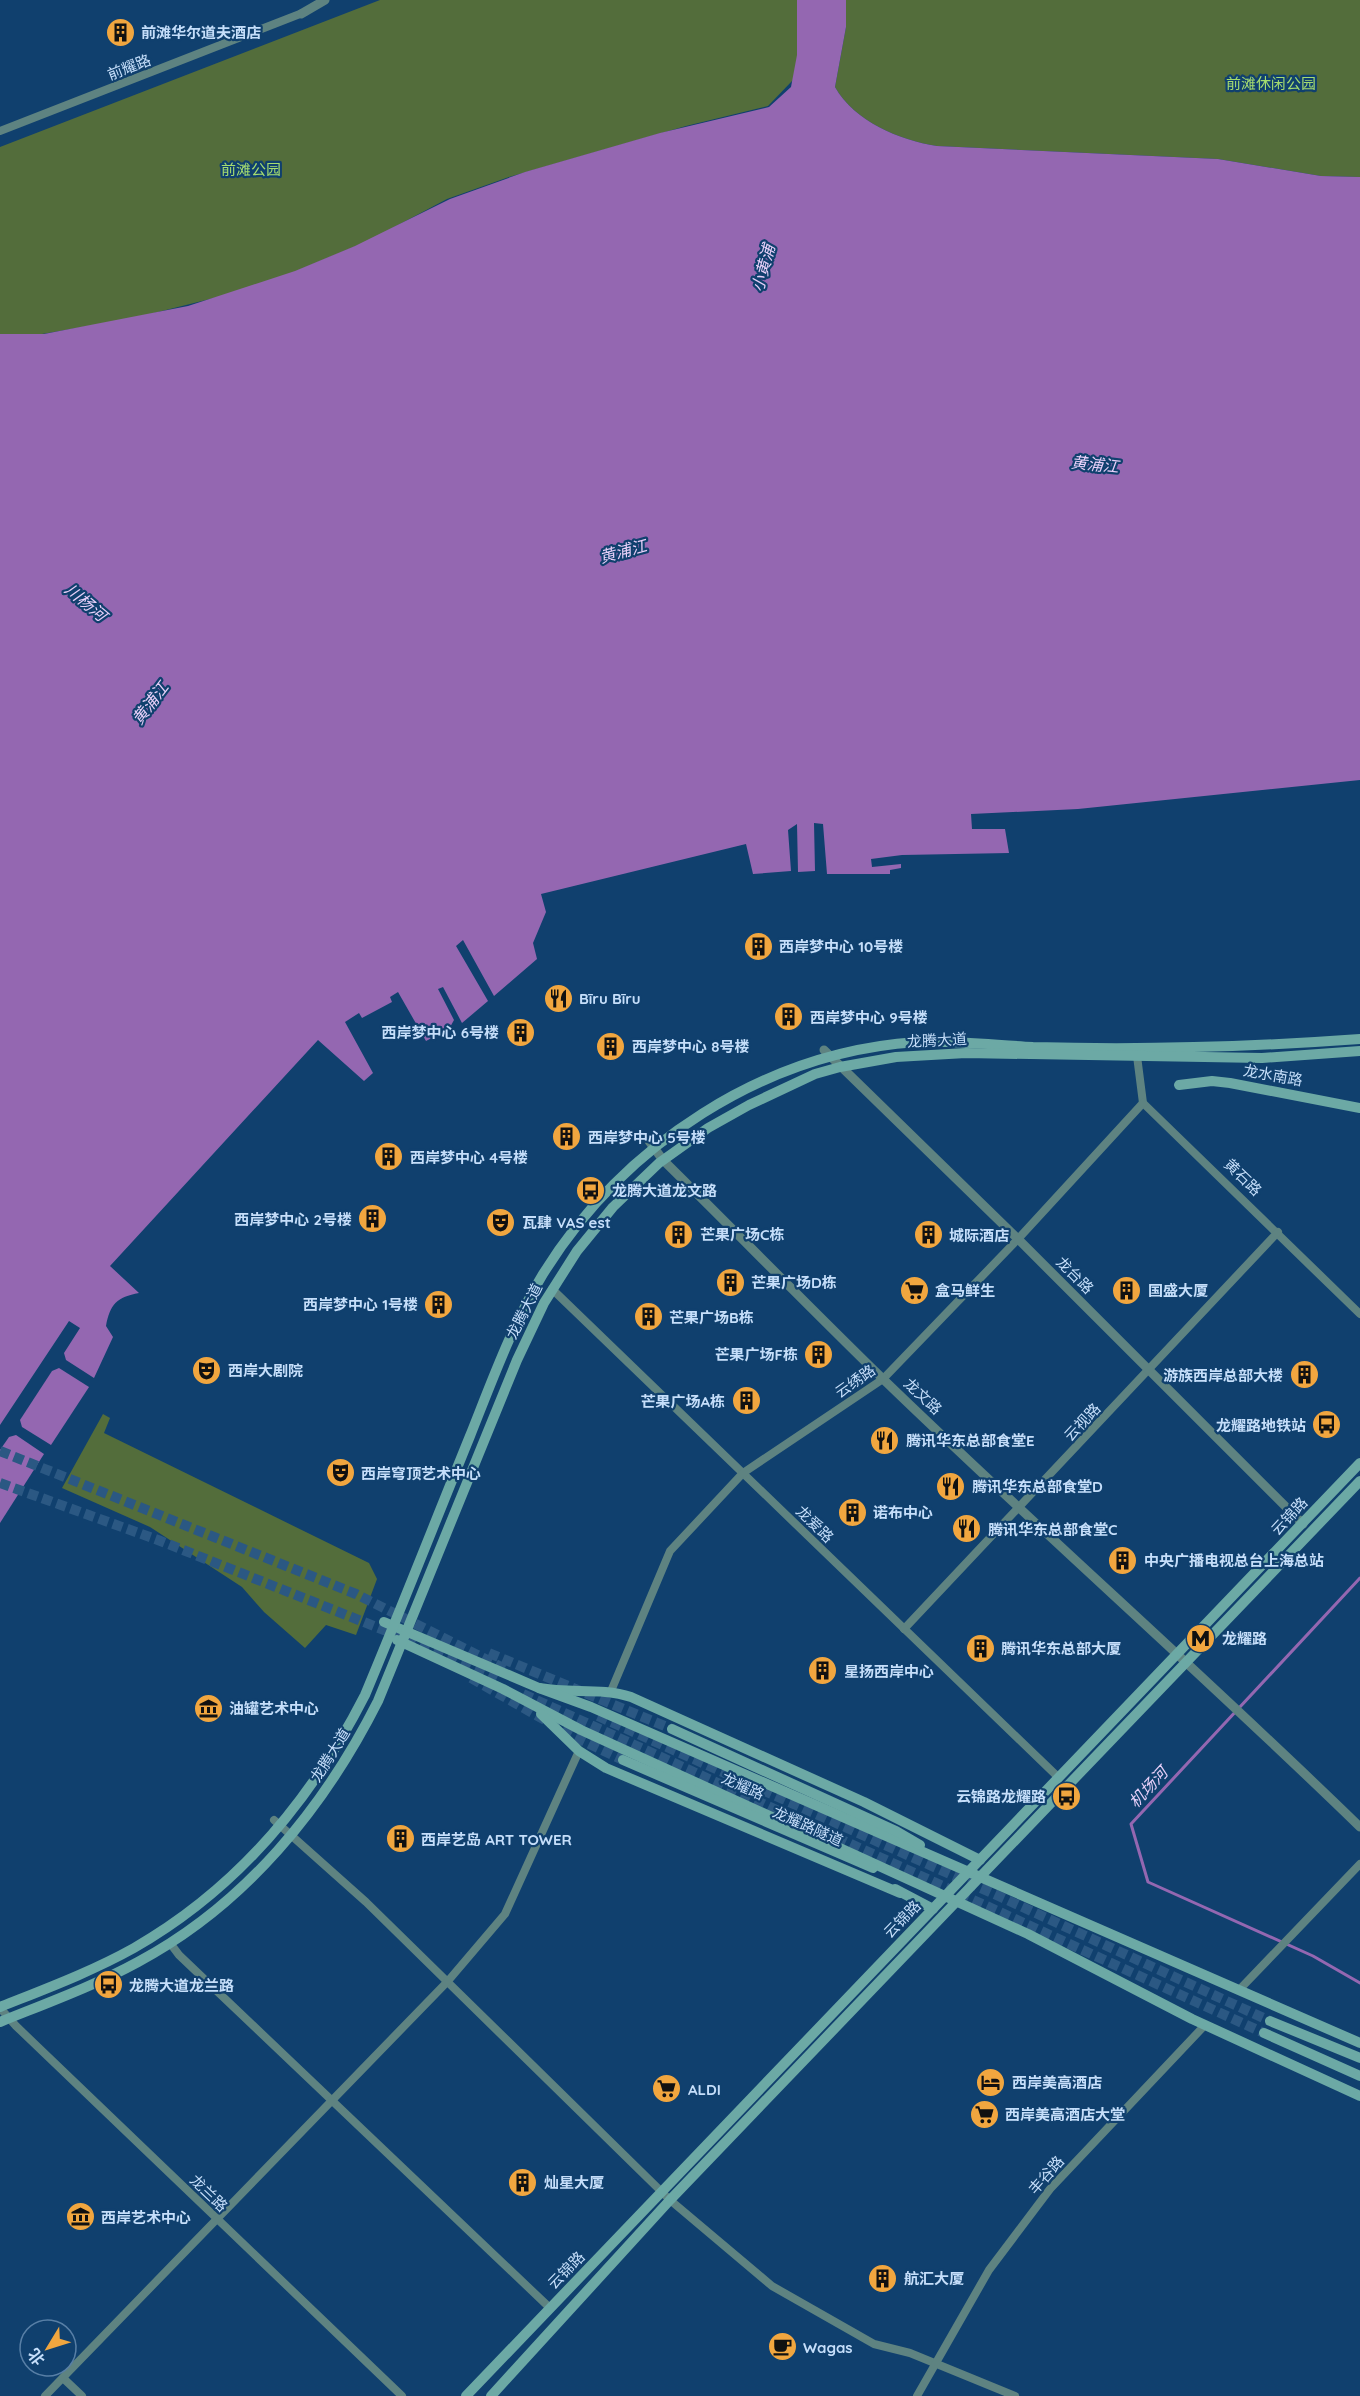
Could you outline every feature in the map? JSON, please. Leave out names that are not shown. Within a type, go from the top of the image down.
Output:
[{"type":"main road","name":"龙腾大道","points":[[4,2021],[93,1985],[170,1943],[237,1893],[292,1834],[319,1800],[350,1754],[378,1701],[517,1360],[552,1289],[603,1219],[663,1160],[741,1108],[815,1074],[840,1066],[943,1053],[1136,1051],[1360,1039]]},
{"type":"main road","name":"龙腾大道","points":[[0,2007],[104,1963],[170,1926],[227,1882],[337,1746],[365,1695],[388,1628],[503,1354],[531,1296],[553,1259],[591,1209],[651,1145],[742,1091],[828,1054],[916,1042],[1262,1058],[1360,1051]]},
{"type":"main road","name":"龙水南路","points":[[1179,1085],[1212,1081],[1269,1089],[1360,1108]]},
{"type":"main road","name":"云锦路","points":[[466,2396],[1360,1463]]},
{"type":"main road","name":"云锦路","points":[[491,2396],[670,2200],[1360,1481]]},
{"type":"main road","name":"龙耀路","points":[[388,1628],[581,1730],[846,1849],[907,1881],[1077,1958],[1205,2025],[1360,2096]]},
{"type":"main road","name":"龙耀路","points":[[405,1637],[591,1707],[1360,2043]]},
{"type":"main road","name":"龙耀路","points":[[539,1688],[555,1691],[611,1691],[632,1697],[980,1860]]},
{"type":"main road","name":"龙耀路","points":[[503,1689],[548,1719],[579,1751],[606,1768],[664,1795],[900,1893]]},
{"type":"main road","points":[[672,1730],[896,1831],[951,1864]]},
{"type":"main road","name":"龙耀路隧道","points":[[622,1760],[849,1860],[907,1881]]},
{"type":"main road","points":[[896,1831],[953,1846]]},
{"type":"main road","name":"龙耀路隧道","points":[[849,1860],[900,1893],[933,1909]]},
{"type":"main road","points":[[1270,2021],[1360,2058]]},
{"type":"main road","points":[[1264,2033],[1360,2076]]},
{"type":"street","points":[[301,14],[325,0]]},
{"type":"street","name":"前耀路","points":[[0,131],[334,0]]},
{"type":"street","points":[[1136,1051],[1143,1103]]},
{"type":"street","name":"龙台路","points":[[828,1054],[1018,1239],[1303,1524]]},
{"type":"street","name":"黄石路","points":[[1143,1103],[1360,1314]]},
{"type":"street","name":"云绣路","points":[[611,1691],[670,1551],[743,1473],[883,1379],[1018,1239],[1143,1103]]},
{"type":"street","name":"龙文路","points":[[651,1145],[663,1160],[883,1379],[1176,1656],[1238,1709],[1360,1827]]},
{"type":"street","name":"云视路","points":[[904,1629],[1278,1232]]},
{"type":"street","name":"龙爱路","points":[[552,1289],[1059,1778]]},
{"type":"street","points":[[78,2362],[215,2218],[448,1981],[505,1914],[579,1751]]},
{"type":"street","points":[[277,1822],[448,1981],[670,2200],[772,2286],[874,2344],[910,2353],[1014,2396]]},
{"type":"street","points":[[1239,1990],[1360,1864]]},
{"type":"street","points":[[170,1943],[178,1955],[550,2308]]},
{"type":"street","name":"龙兰路","points":[[0,2007],[4,2021],[402,2396]]},
{"type":"street","name":"丰谷路","points":[[917,2396],[989,2270],[1050,2189],[1205,2025]]},
{"type":"street","points":[[45,2396],[63,2378],[82,2396]]},
{"type":"green space","name":"前滩公园","points":[[380,0],[797,0],[797,59],[793,80],[768,106],[686,126],[509,177],[447,199],[368,241],[287,275],[234,293],[130,319],[42,334],[0,334],[0,147]]},
{"type":"green space","name":"前滩休闲公园","points":[[846,0],[1360,0],[1360,177],[1321,176],[1218,159],[937,146],[893,134],[854,110],[835,87],[846,27]]},
{"type":"green space","points":[[103,1414],[110,1418],[104,1433],[369,1563],[377,1579],[356,1635],[326,1625],[305,1648],[264,1612],[242,1587],[150,1527],[62,1488]]},
{"type":"water","points":[[797,0],[846,0],[846,27],[835,87],[843,99],[866,119],[893,134],[908,139],[937,146],[1218,159],[1321,176],[1360,177],[1360,780],[1078,809],[971,814],[972,829],[1005,829],[1009,853],[902,855],[871,859],[872,867],[901,864],[901,868],[890,870],[890,874],[827,874],[823,824],[814,823],[815,871],[798,872],[797,824],[788,830],[791,871],[753,874],[746,844],[541,894],[546,912],[533,943],[537,959],[494,996],[463,940],[456,946],[488,1001],[462,1023],[443,987],[438,989],[454,1020],[449,1029],[426,1041],[398,992],[390,997],[392,1002],[362,1018],[359,1013],[345,1022],[373,1073],[364,1081],[318,1040],[110,1266],[139,1293],[120,1299],[112,1307],[106,1326],[113,1337],[94,1378],[66,1360],[64,1353],[80,1328],[69,1321],[0,1425],[0,334],[44,334],[188,306],[295,271],[355,246],[450,199],[525,172],[660,133],[769,107],[791,87],[797,55]]},
{"type":"water","points":[[59,1368],[89,1387],[51,1445],[22,1427],[20,1420],[52,1371]]},
{"type":"water","points":[[16,1435],[44,1454],[0,1523],[0,1450],[9,1437]]},
{"type":"waterway","name":"机场河","points":[[1360,1578],[1131,1824],[1148,1882],[1313,1956],[1360,1983]]},
{"type":"tunnel","points":[[0,1451],[356,1594],[509,1671]]},
{"type":"tunnel","points":[[0,1483],[158,1540],[434,1650],[496,1680]]},
{"type":"tunnel","points":[[489,1653],[672,1729]]},
{"type":"tunnel","points":[[471,1678],[573,1736],[623,1760]]},
{"type":"tunnel","points":[[523,1694],[1264,2033]]},
{"type":"tunnel","points":[[598,1716],[1270,2021]]},
{"type":"place","name":"前滩华尔道夫酒店","points":[[120,32]]},
{"type":"place","name":"西岸梦中心 10号楼","points":[[758,946]]},
{"type":"place","name":"Bīru Bīru","points":[[558,998]]},
{"type":"place","name":"西岸梦中心 9号楼","points":[[789,1017]]},
{"type":"place","name":"西岸梦中心 6号楼","points":[[520,1032]]},
{"type":"place","name":"西岸梦中心 8号楼","points":[[611,1046]]},
{"type":"place","name":"西岸梦中心 5号楼","points":[[567,1137]]},
{"type":"place","name":"西岸梦中心 4号楼","points":[[389,1157]]},
{"type":"place","name":"龙腾大道龙文路","points":[[591,1190]]},
{"type":"place","name":"西岸梦中心 2号楼","points":[[373,1219]]},
{"type":"place","name":"瓦肆 VAS est","points":[[501,1222]]},
{"type":"place","name":"芒果广场C栋","points":[[679,1234]]},
{"type":"place","name":"城际酒店","points":[[928,1235]]},
{"type":"place","name":"芒果广场D栋","points":[[730,1282]]},
{"type":"place","name":"盒马鲜生","points":[[914,1290]]},
{"type":"place","name":"国盛大厦","points":[[1127,1290]]},
{"type":"place","name":"西岸梦中心 1号楼","points":[[439,1304]]},
{"type":"place","name":"芒果广场B栋","points":[[648,1317]]},
{"type":"place","name":"芒果广场F栋","points":[[819,1354]]},
{"type":"place","name":"西岸大剧院","points":[[207,1370]]},
{"type":"place","name":"游族西岸总部大楼","points":[[1304,1375]]},
{"type":"place","name":"芒果广场A栋","points":[[746,1401]]},
{"type":"place","name":"龙耀路地铁站","points":[[1327,1425]]},
{"type":"place","name":"腾讯华东总部食堂E","points":[[885,1440]]},
{"type":"place","name":"西岸穹顶艺术中心","points":[[340,1473]]},
{"type":"place","name":"腾讯华东总部食堂D","points":[[951,1486]]},
{"type":"place","name":"诺布中心","points":[[852,1512]]},
{"type":"place","name":"腾讯华东总部食堂C","points":[[967,1529]]},
{"type":"place","name":"中央广播电视总台上海总站","points":[[1123,1560]]},
{"type":"place","name":"龙耀路","points":[[1201,1638]]},
{"type":"place","name":"腾讯华东总部大厦","points":[[980,1648]]},
{"type":"place","name":"星扬西岸中心","points":[[823,1671]]},
{"type":"place","name":"油罐艺术中心","points":[[208,1708]]},
{"type":"place","name":"云锦路龙耀路","points":[[1067,1796]]},
{"type":"place","name":"西岸艺岛 ART TOWER","points":[[400,1839]]},
{"type":"place","name":"龙腾大道龙兰路","points":[[108,1985]]},
{"type":"place","name":"西岸美高酒店","points":[[991,2082]]},
{"type":"place","name":"ALDI","points":[[667,2089]]},
{"type":"place","name":"西岸美高酒店大堂","points":[[984,2114]]},
{"type":"place","name":"灿星大厦","points":[[523,2182]]},
{"type":"place","name":"西岸艺术中心","points":[[80,2217]]},
{"type":"place","name":"航汇大厦","points":[[883,2278]]},
{"type":"place","name":"Wagas","points":[[782,2347]]},
{"type":"water label","name":"小黄浦","points":[[763,268]]},
{"type":"water label","name":"黄浦江","points":[[1095,464]]},
{"type":"water label","name":"黄浦江","points":[[623,551]]},
{"type":"water label","name":"川杨河","points":[[86,602]]},
{"type":"water label","name":"黄浦江","points":[[150,703]]}]
